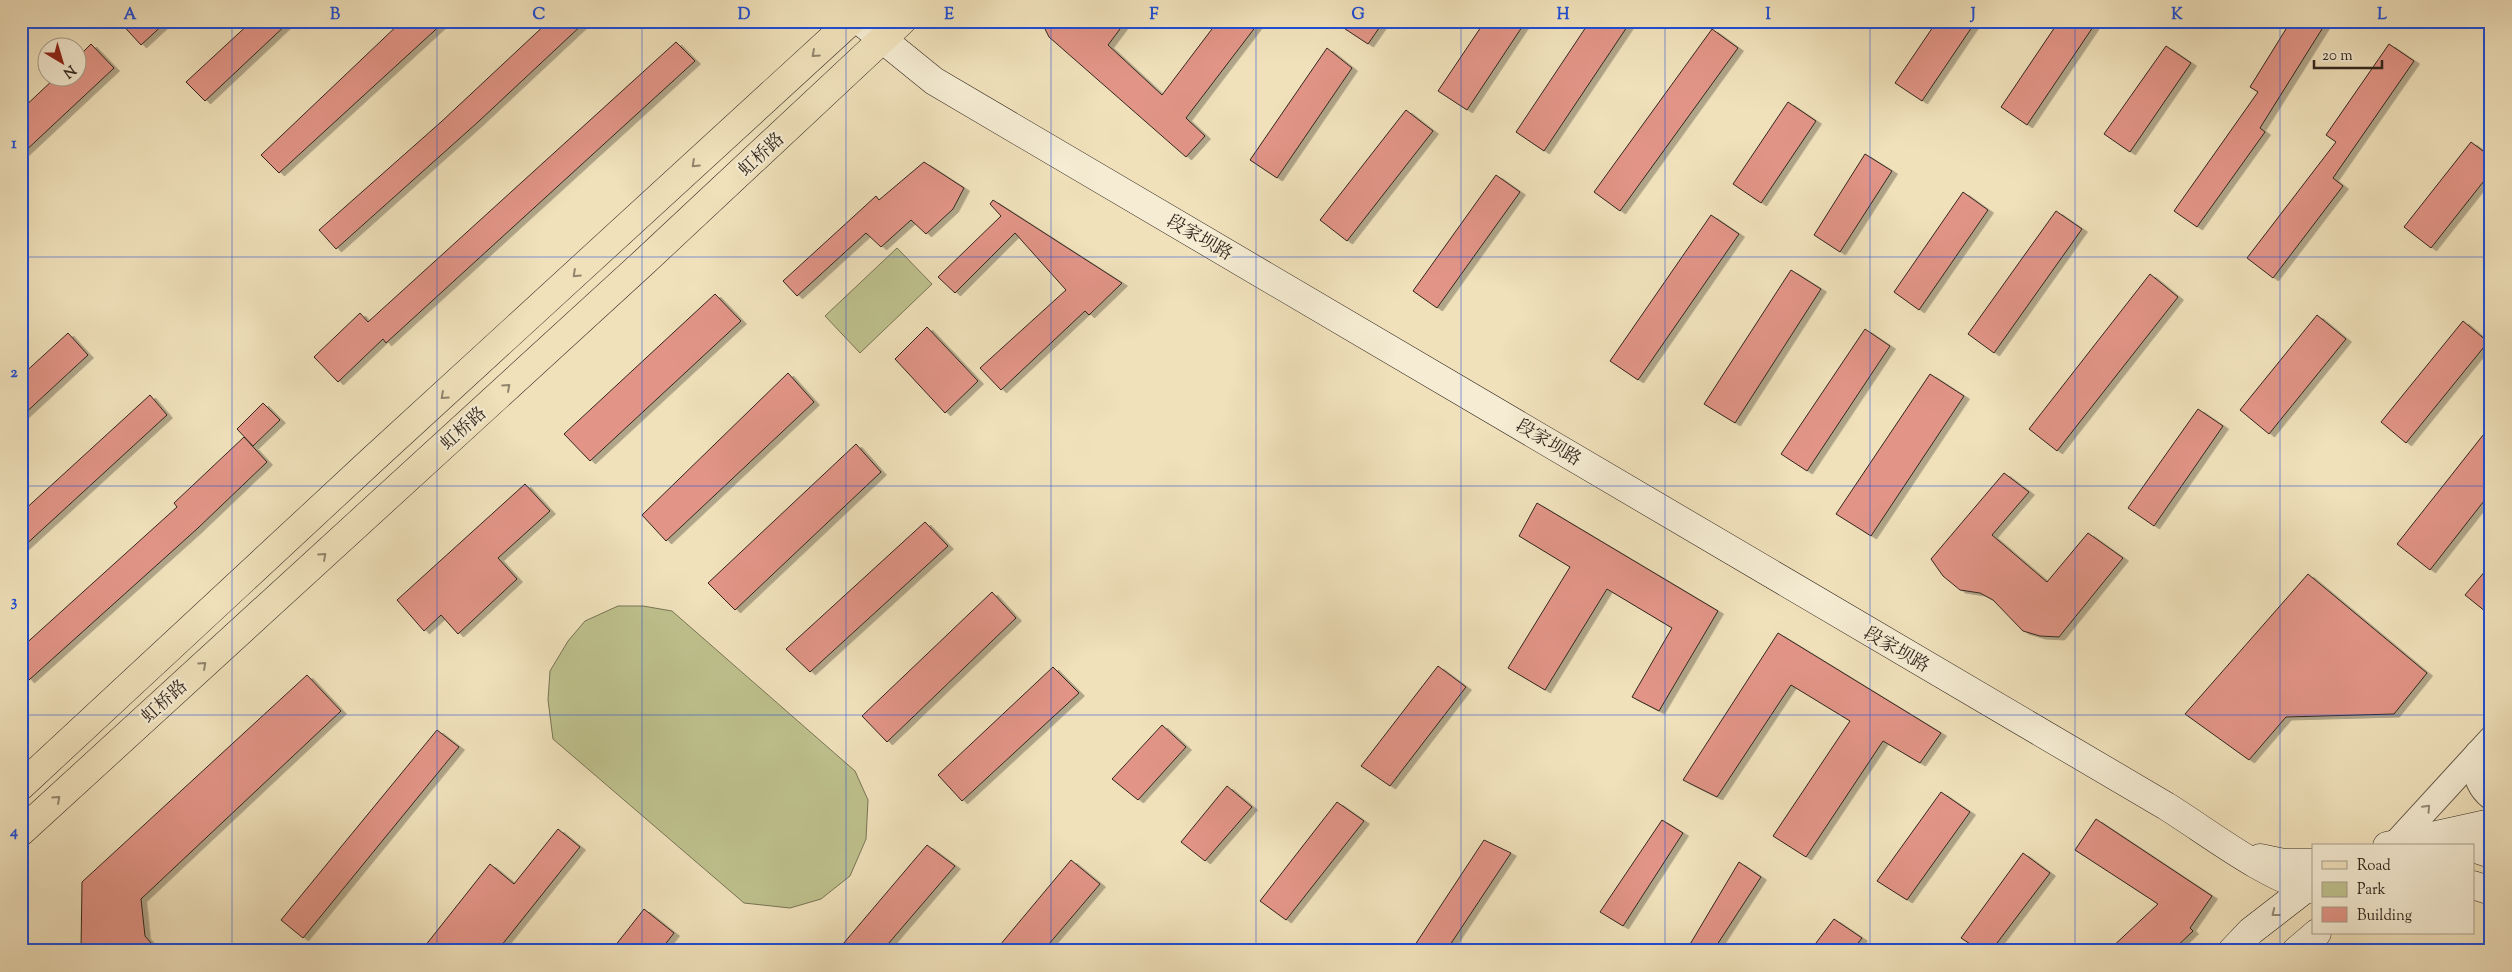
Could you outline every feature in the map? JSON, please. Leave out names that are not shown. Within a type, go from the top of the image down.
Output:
[{"type":"main road","name":"虹桥路","points":[[21,786],[371,461],[851,21]]},
{"type":"main road","name":"虹桥路","points":[[21,832],[902,21]]},
{"type":"street","name":"段家坝路","points":[[860,21],[882,41],[934,81],[2166,806],[2271,873],[2297,885],[2312,889]]},
{"type":"street","points":[[2484,746],[2475,764],[2478,783],[2491,796]]},
{"type":"street","points":[[2392,844],[2484,746]]},
{"type":"street","points":[[2396,844],[2491,823]]},
{"type":"street","points":[[2409,844],[2444,842],[2453,844]]},
{"type":"street","points":[[2474,848],[2491,854]]},
{"type":"street","name":"段家坝路","points":[[2244,855],[2284,863],[2312,863]]},
{"type":"street","points":[[2474,865],[2491,863]]},
{"type":"street","points":[[2232,951],[2251,931],[2312,884]]},
{"type":"street","points":[[2474,884],[2491,891]]},
{"type":"street","points":[[2296,951],[2316,934]]},
{"type":"green space","points":[[897,248],[932,284],[860,353],[825,316]]},
{"type":"green space","points":[[618,606],[643,606],[672,611],[855,771],[868,800],[866,839],[850,876],[821,899],[790,908],[744,903],[553,739],[548,700],[550,671],[568,641],[585,621]]},
{"type":"building","points":[[119,21],[167,21],[141,45]]},
{"type":"building","points":[[252,21],[290,21],[205,101],[186,82]]},
{"type":"building","points":[[402,21],[445,21],[279,173],[261,155]]},
{"type":"building","points":[[549,21],[586,21],[478,122],[336,249],[319,230],[441,122]]},
{"type":"building","points":[[1041,21],[1126,21],[1108,45],[1162,95],[1218,21],[1260,21],[1186,118],[1205,136],[1186,157],[1049,37]]},
{"type":"building","points":[[1333,21],[1384,21],[1368,44]]},
{"type":"building","points":[[1485,21],[1526,21],[1467,110],[1438,91]]},
{"type":"building","points":[[1590,21],[1631,21],[1544,151],[1516,132]]},
{"type":"building","points":[[1937,21],[1976,21],[1922,101],[1895,83]]},
{"type":"building","points":[[2059,21],[2097,21],[2027,125],[2001,107]]},
{"type":"building","points":[[2291,21],[2327,21],[2260,128],[2265,132],[2197,227],[2174,211],[2258,92],[2250,87]]},
{"type":"building","points":[[1712,29],[1738,48],[1620,211],[1594,192]]},
{"type":"building","points":[[676,42],[695,61],[386,343],[383,339],[338,382],[314,357],[360,313],[368,322]]},
{"type":"building","points":[[91,44],[114,68],[21,155],[21,110],[44,88],[88,88],[88,47]]},
{"type":"building","points":[[2389,44],[2414,61],[2333,178],[2343,186],[2273,278],[2247,258],[2336,142],[2326,135]]},
{"type":"building","points":[[2166,46],[2191,63],[2130,152],[2104,134]]},
{"type":"building","points":[[1327,48],[1352,68],[1277,178],[1250,160]]},
{"type":"building","points":[[1788,102],[1816,121],[1761,203],[1733,184]]},
{"type":"building","points":[[1406,110],[1433,131],[1347,241],[1320,220]]},
{"type":"building","points":[[2471,142],[2491,157],[2491,172],[2431,248],[2404,227]]},
{"type":"building","points":[[1865,154],[1892,171],[1840,252],[1814,235]]},
{"type":"building","points":[[924,162],[964,188],[953,209],[926,234],[911,220],[881,247],[866,233],[797,296],[783,281],[876,196],[879,200]]},
{"type":"building","points":[[1496,175],[1520,192],[1437,308],[1413,291]]},
{"type":"building","points":[[1963,192],[1988,210],[1919,310],[1894,292]]},
{"type":"building","points":[[993,200],[1122,283],[1089,315],[1085,311],[1001,390],[980,368],[1066,290],[1015,233],[955,293],[938,277],[1001,216],[990,204]]},
{"type":"building","points":[[2056,211],[2082,229],[1994,353],[1968,334]]},
{"type":"building","points":[[1711,215],[1739,234],[1638,380],[1610,361]]},
{"type":"building","points":[[1791,270],[1821,289],[1735,423],[1704,404]]},
{"type":"building","points":[[2150,274],[2178,297],[2057,451],[2029,429]]},
{"type":"building","points":[[715,294],[741,321],[590,461],[564,434]]},
{"type":"building","points":[[2317,315],[2346,339],[2269,434],[2240,410]]},
{"type":"building","points":[[2463,321],[2488,342],[2406,443],[2381,422]]},
{"type":"building","points":[[927,327],[978,381],[945,413],[895,359]]},
{"type":"building","points":[[1865,329],[1890,346],[1807,471],[1781,454]]},
{"type":"building","points":[[68,333],[88,355],[21,417],[21,376]]},
{"type":"building","points":[[788,373],[814,402],[666,541],[642,515]]},
{"type":"building","points":[[1930,374],[1964,396],[1871,536],[1836,514]]},
{"type":"building","points":[[150,395],[167,415],[21,549],[21,513]]},
{"type":"building","points":[[263,403],[280,420],[253,446],[237,429]]},
{"type":"building","points":[[2198,409],[2223,426],[2154,526],[2128,508]]},
{"type":"building","points":[[2491,425],[2491,492],[2430,570],[2397,544]]},
{"type":"building","points":[[244,437],[267,462],[198,528],[29,680],[21,671],[21,648],[177,507],[174,503]]},
{"type":"building","points":[[856,444],[881,472],[735,610],[708,583]]},
{"type":"building","points":[[2004,473],[2029,492],[1992,535],[2047,582],[2088,533],[2123,558],[2059,637],[2040,636],[2023,631],[1993,600],[1980,593],[1960,590],[1943,576],[1931,559]]},
{"type":"building","points":[[525,484],[550,511],[498,558],[517,579],[458,634],[441,615],[424,631],[397,600]]},
{"type":"building","points":[[1537,503],[1718,611],[1659,711],[1632,697],[1672,628],[1607,589],[1545,690],[1508,668],[1570,567],[1519,536]]},
{"type":"building","points":[[925,522],[948,546],[810,672],[786,649]]},
{"type":"building","points":[[2491,564],[2491,616],[2465,595]]},
{"type":"building","points":[[2308,574],[2427,673],[2394,714],[2286,717],[2249,760],[2185,714]]},
{"type":"building","points":[[992,592],[1016,618],[887,742],[862,716]]},
{"type":"building","points":[[1778,633],[1941,733],[1920,763],[1883,741],[1806,857],[1773,836],[1850,721],[1791,685],[1717,797],[1683,780]]},
{"type":"building","points":[[1438,666],[1466,687],[1390,786],[1361,766]]},
{"type":"building","points":[[1053,667],[1079,693],[962,801],[938,775]]},
{"type":"building","points":[[307,675],[341,711],[141,899],[145,936],[158,951],[81,951],[82,882]]},
{"type":"building","points":[[1162,725],[1186,747],[1138,800],[1112,779]]},
{"type":"building","points":[[437,730],[459,747],[303,938],[281,920]]},
{"type":"building","points":[[1227,786],[1252,807],[1205,861],[1181,842]]},
{"type":"building","points":[[1941,792],[1970,812],[1907,900],[1877,881]]},
{"type":"building","points":[[1337,802],[1364,821],[1286,920],[1260,901]]},
{"type":"building","points":[[2096,819],[2212,896],[2190,928],[2193,931],[2172,951],[2108,951],[2158,904],[2075,850]]},
{"type":"building","points":[[1662,820],[1683,833],[1623,926],[1600,912]]},
{"type":"building","points":[[558,829],[580,847],[497,951],[421,951],[490,864],[514,884]]},
{"type":"building","points":[[1484,840],[1511,853],[1446,951],[1411,951]]},
{"type":"building","points":[[927,845],[955,866],[882,951],[837,951]]},
{"type":"building","points":[[2023,853],[2050,873],[1991,951],[1981,951],[1961,938]]},
{"type":"building","points":[[1071,860],[1100,884],[1043,951],[995,951]]},
{"type":"building","points":[[1739,862],[1761,877],[1713,951],[1686,951]]},
{"type":"building","points":[[644,909],[674,933],[660,951],[611,951]]},
{"type":"building","points":[[1834,919],[1862,938],[1852,951],[1810,951]]}]
